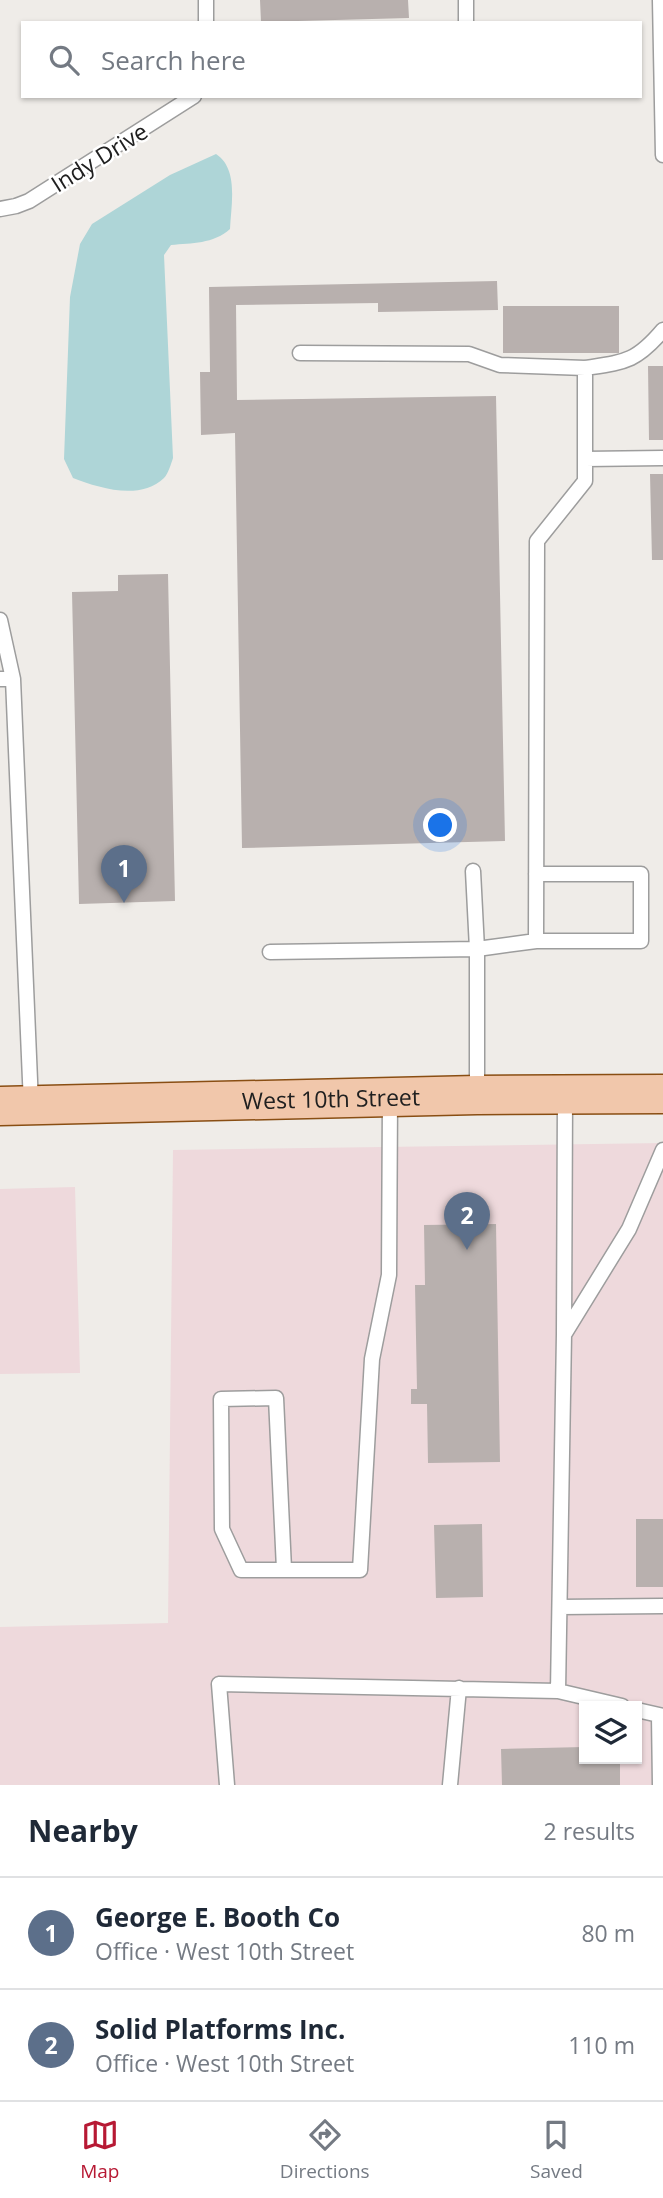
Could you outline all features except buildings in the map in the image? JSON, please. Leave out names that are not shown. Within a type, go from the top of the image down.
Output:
[{"type":"main road","name":"West 10th Street","points":[[15,1106],[477,1095],[663,1094]]},
{"type":"lane","points":[[206,0],[206,21]]},
{"type":"lane","points":[[466,0],[466,21]]},
{"type":"lane","points":[[660,0],[663,155]]},
{"type":"lane","name":"Indy Drive","points":[[0,209],[29,201],[191,98]]},
{"type":"lane","points":[[300,354],[469,354],[500,365],[585,368],[625,362],[646,349],[663,330]]},
{"type":"lane","points":[[536,941],[537,541],[585,481],[585,368]]},
{"type":"lane","points":[[585,459],[663,458]]},
{"type":"lane","points":[[0,620],[6,679],[15,1106]]},
{"type":"lane","points":[[473,871],[477,949],[477,1095]]},
{"type":"lane","points":[[270,952],[477,949],[536,941],[641,941],[641,874],[536,874]]},
{"type":"lane","points":[[558,1690],[565,1095]]},
{"type":"lane","points":[[284,1569],[276,1398],[221,1399],[222,1529],[241,1570],[360,1570],[372,1359],[389,1275],[390,1097]]},
{"type":"lane","points":[[564,1334],[629,1229],[663,1150]]},
{"type":"lane","points":[[560,1607],[663,1606]]},
{"type":"lane","points":[[227,1785],[219,1684],[558,1690],[602,1701]]},
{"type":"lane","points":[[450,1785],[459,1688]]},
{"type":"lane","points":[[642,1711],[661,1716],[660,1785]]},
{"type":"shaded area","points":[[663,1143],[663,1785],[0,1785],[0,1627],[168,1623],[173,1150]]},
{"type":"shaded area","points":[[75,1187],[80,1373],[0,1374],[0,1189]]},
{"type":"water","points":[[216,154],[228,169],[231,178],[230,229],[217,238],[171,245],[164,255],[173,458],[168,471],[164,478],[154,485],[132,491],[107,488],[73,478],[64,459],[70,297],[80,244],[92,224],[170,175]]},
{"type":"place","name":"George E. Booth Co","points":[[124,903]]},
{"type":"place","name":"Solid Platforms Inc.","points":[[467,1250]]}]
